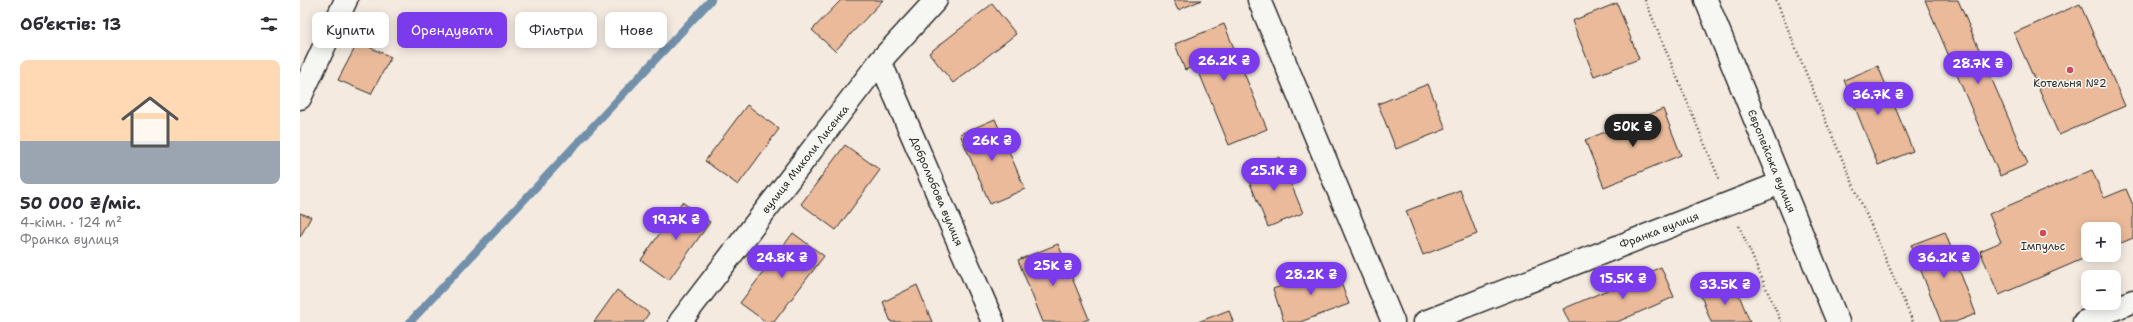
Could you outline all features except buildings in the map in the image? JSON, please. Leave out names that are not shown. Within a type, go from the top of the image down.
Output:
[{"type":"street","points":[[300,98],[346,0]]},
{"type":"street","name":"вулиця Миколи Лисенка","points":[[680,322],[880,61],[936,0]]},
{"type":"street","points":[[1259,0],[1393,322]]},
{"type":"street","name":"Європейська вулиця","points":[[1706,0],[1838,322]]},
{"type":"street","name":"Добролюбова вулиця","points":[[880,61],[993,322]]},
{"type":"street","name":"Франка вулиця","points":[[1425,322],[1781,183]]},
{"type":"street","points":[[2084,322],[2133,301]]},
{"type":"path","points":[[1645,0],[1729,203],[1781,322]]},
{"type":"path","points":[[1776,0],[1827,124],[1913,322]]},
{"type":"waterway","points":[[410,322],[711,0]]},
{"type":"place","name":"Котельня №2","points":[[2070,70]]},
{"type":"place","name":"Імпульс","points":[[2043,233]]}]
